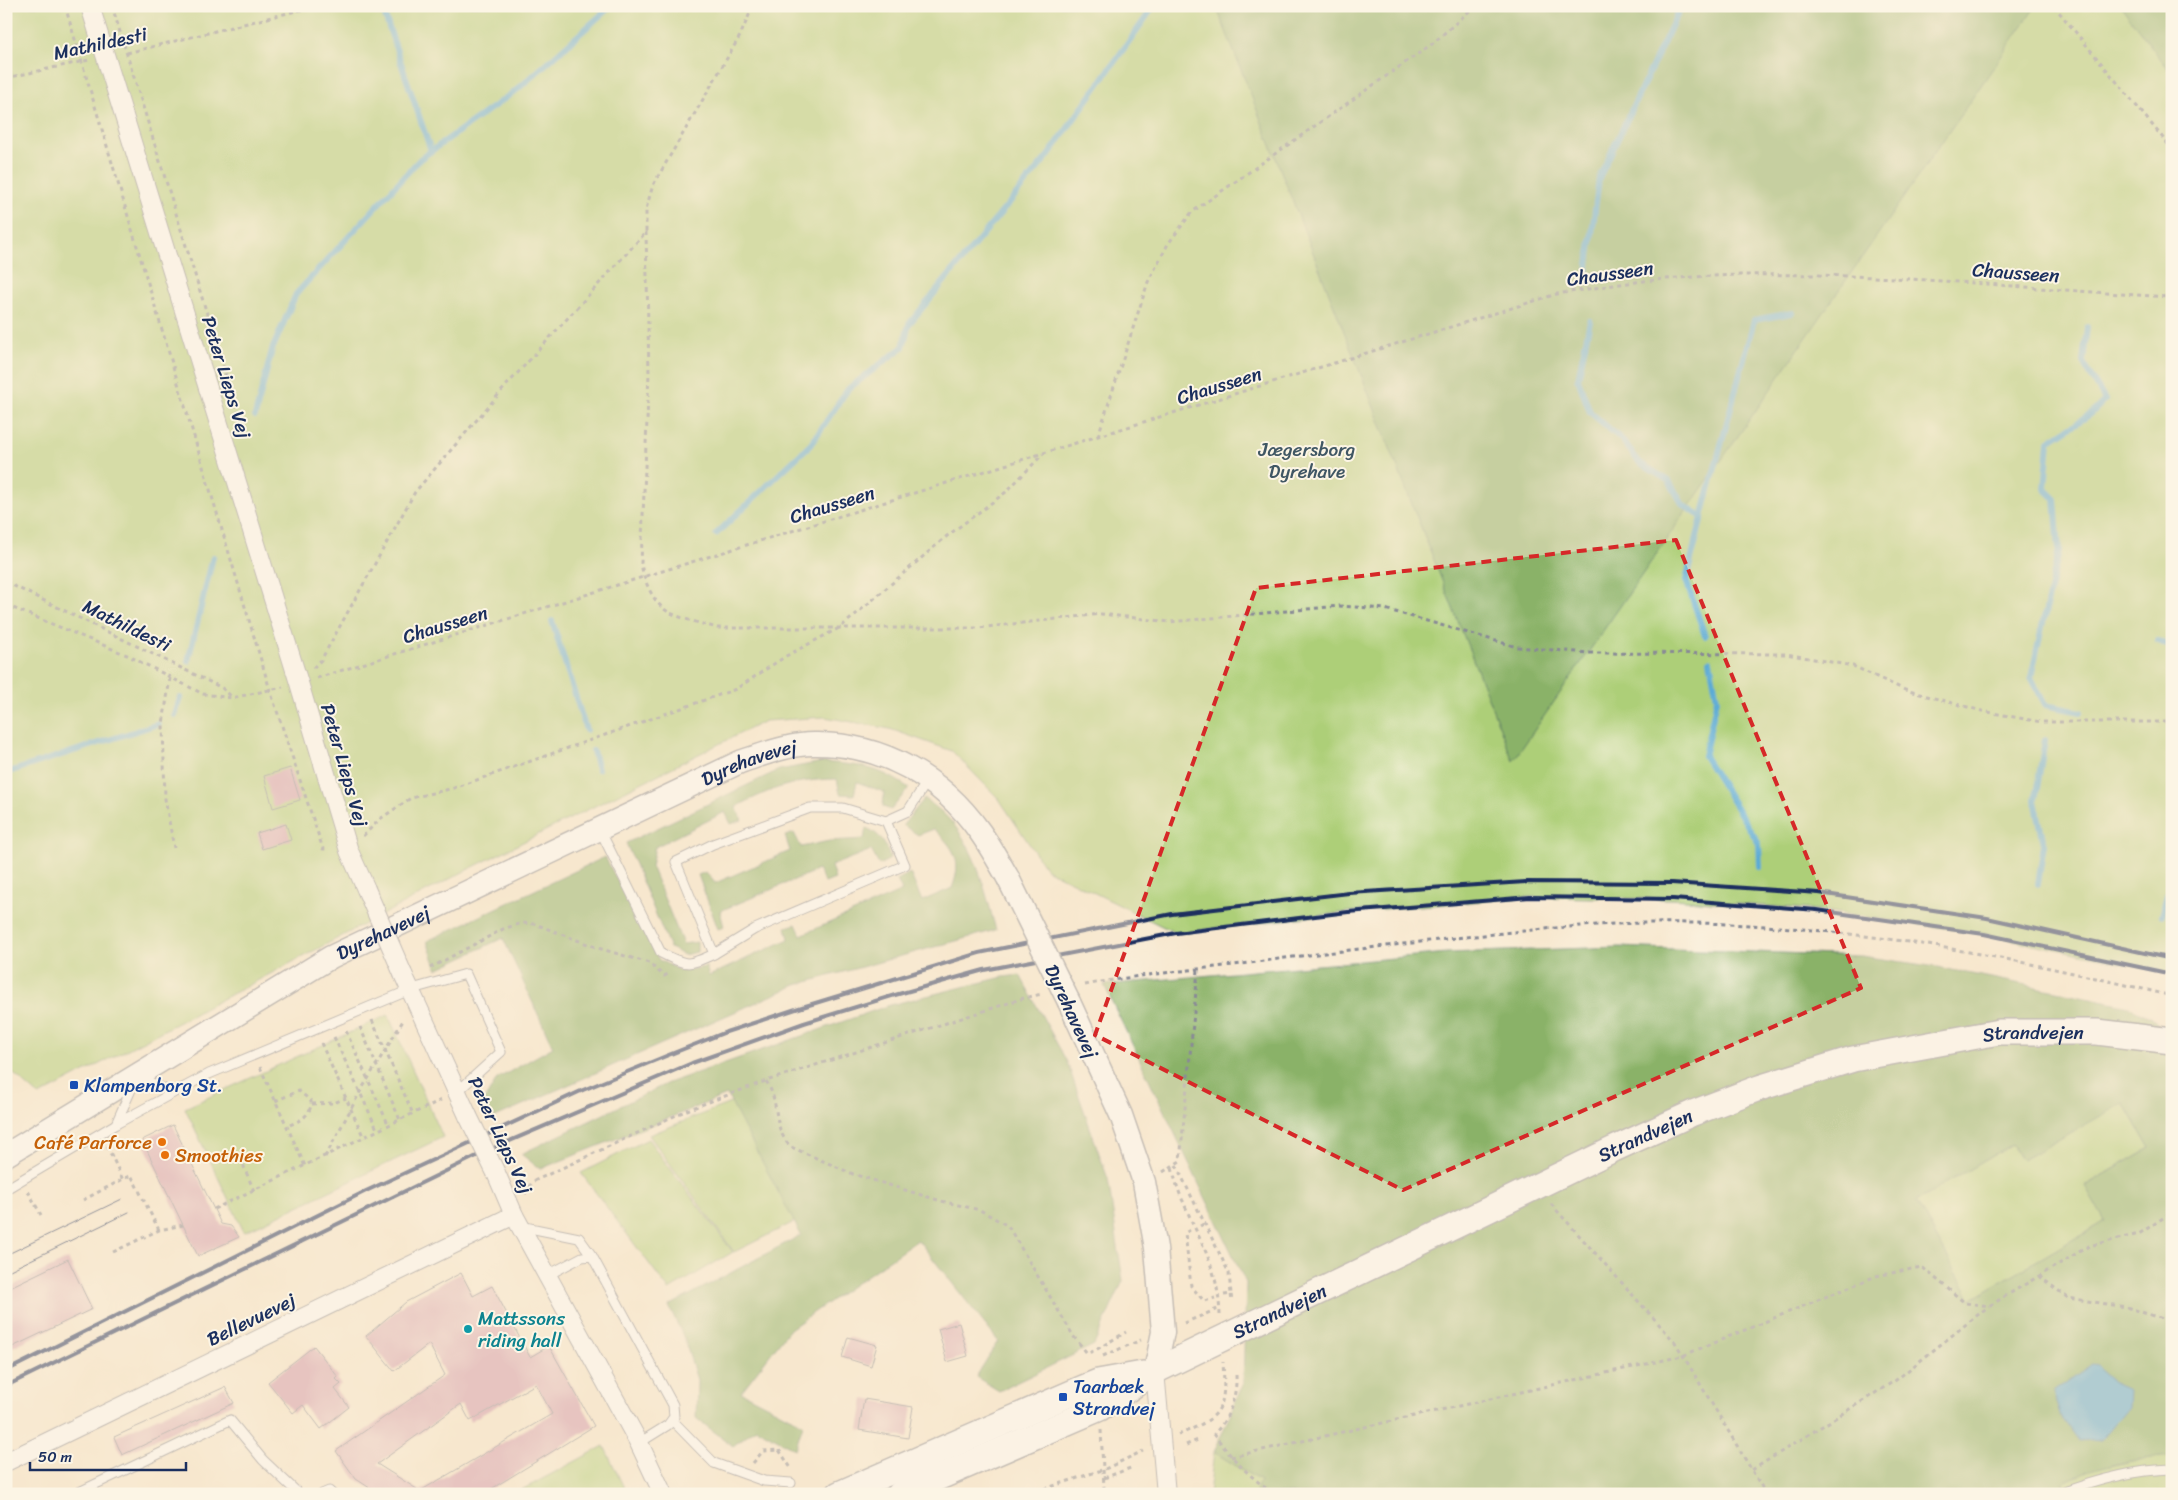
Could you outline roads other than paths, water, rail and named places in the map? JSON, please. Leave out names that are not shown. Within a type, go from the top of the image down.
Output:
[{"type":"main road","name":"Strandvejen","points":[[900,1494],[1100,1408],[1155,1371],[1693,1113],[1759,1088],[1853,1059],[1999,1032],[2097,1032],[2172,1041]]},
{"type":"main road","name":"Strandvejen","points":[[839,1494],[1098,1382],[1155,1371]]},
{"type":"street","name":"Peter Lieps Vej","points":[[90,6],[349,851],[457,1092],[517,1220],[639,1443],[663,1494]]},
{"type":"street","name":"Dyrehavevej","points":[[6,1156],[331,957],[740,762],[778,749],[814,744],[857,748],[895,760],[929,779],[959,807],[980,832],[1008,878],[1066,994],[1121,1115],[1144,1182],[1156,1248],[1163,1332],[1155,1371]]},
{"type":"street","name":"Bellevuevej","points":[[6,1462],[517,1220]]},
{"type":"street","points":[[1155,1371],[1166,1494]]},
{"type":"lane","points":[[714,954],[676,862],[713,844],[810,808],[843,808],[886,821],[908,811],[929,779]]},
{"type":"lane","points":[[600,829],[661,953],[680,963],[692,964],[714,954],[754,929],[905,865],[886,821]]},
{"type":"lane","points":[[6,1189],[100,1133],[209,1074],[354,1014],[410,987],[466,974],[501,1052],[457,1092]]},
{"type":"lane","points":[[116,1124],[137,1076],[173,1093]]},
{"type":"lane","points":[[517,1220],[579,1238],[592,1256],[673,1405],[674,1418],[668,1425],[639,1443]]},
{"type":"lane","points":[[548,1275],[582,1257],[592,1256]]},
{"type":"lane","points":[[75,1494],[230,1420],[263,1460],[299,1494]]},
{"type":"lane","points":[[672,1420],[714,1463],[764,1482],[791,1483]]},
{"type":"lane","points":[[2059,1494],[2096,1480],[2143,1470],[2172,1469]]},
{"type":"lane","points":[[322,1494],[328,1491],[332,1494]]},
{"type":"water","points":[[2092,1364],[2098,1365],[2111,1383],[2129,1391],[2128,1407],[2102,1439],[2079,1441],[2060,1414],[2053,1392]]},
{"type":"waterway","points":[[255,416],[272,350],[296,294],[420,159],[518,89],[611,6]]},
{"type":"waterway","points":[[716,534],[811,444],[848,389],[903,347],[909,324],[1048,156],[1154,6]]},
{"type":"waterway","points":[[1587,273],[1599,178],[1681,6]]},
{"type":"waterway","points":[[385,16],[431,151]]},
{"type":"waterway","points":[[1702,517],[1754,320],[1792,313]]},
{"type":"waterway","points":[[1590,321],[1578,379],[1590,412],[1621,439],[1640,463],[1669,481],[1683,505],[1702,517],[1686,580],[1705,636]]},
{"type":"waterway","points":[[2081,712],[2045,705],[2031,677],[2059,550],[2055,499],[2045,489],[2049,441],[2091,414],[2105,400],[2083,362],[2087,327]]},
{"type":"waterway","points":[[188,661],[213,557]]},
{"type":"waterway","points":[[552,621],[586,730]]},
{"type":"waterway","points":[[2158,641],[2172,648]]},
{"type":"waterway","points":[[1710,661],[1717,699],[1704,756],[1759,844],[1760,867]]},
{"type":"waterway","points":[[175,715],[180,698]]},
{"type":"waterway","points":[[6,773],[158,724]]},
{"type":"waterway","points":[[2038,884],[2044,844],[2035,800],[2045,740]]},
{"type":"waterway","points":[[593,751],[598,769]]},
{"type":"waterway","points":[[2162,915],[2172,882]]},
{"type":"tram line","points":[[6,1255],[122,1199]]},
{"type":"tram line","points":[[6,1272],[129,1212]]},
{"type":"railway","points":[[6,1371],[366,1191],[583,1090],[726,1032],[979,953],[1172,914],[1349,893],[1526,882],[1672,883],[1819,893],[1987,918],[2172,959]]},
{"type":"railway","points":[[6,1386],[491,1149],[692,1063],[804,1023],[984,970],[1176,933],[1348,912],[1530,897],[1673,899],[1817,910],[1984,934],[2172,974]]},
{"type":"place","name":"Klampenborg St.","points":[[74,1085]]},
{"type":"place","name":"Café Parforce","points":[[162,1142]]},
{"type":"place","name":"Smoothies","points":[[165,1155]]},
{"type":"place","name":"Mattssons riding hall","points":[[468,1329]]},
{"type":"place","name":"Taarbæk Strandvej","points":[[1063,1397]]},
{"type":"park label","name":"Jægersborg Dyrehave","points":[[1307,460]]}]
